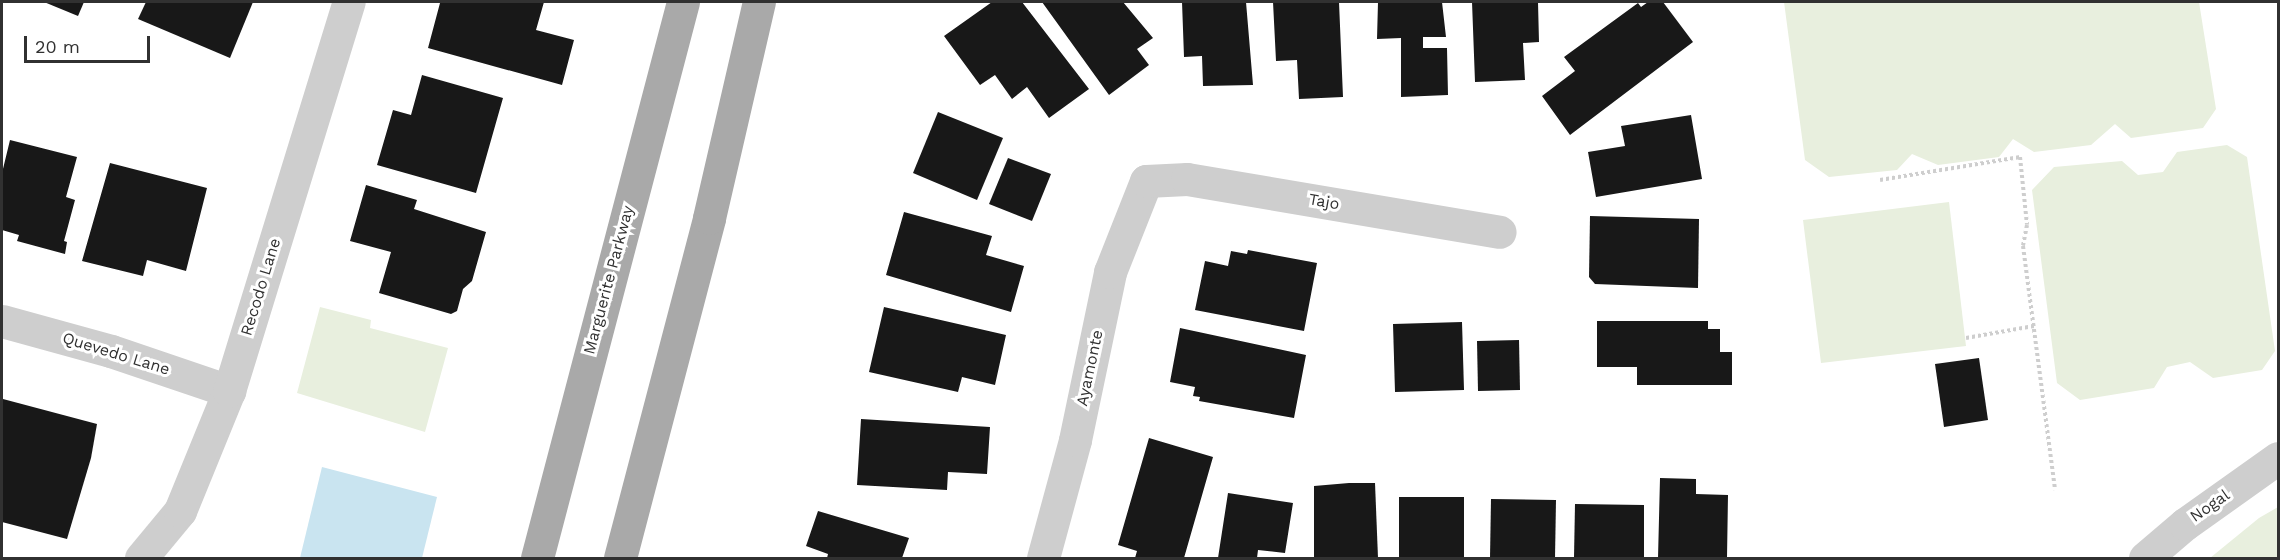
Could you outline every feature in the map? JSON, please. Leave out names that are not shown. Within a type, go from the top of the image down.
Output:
[{"type":"main road","name":"Marguerite Parkway","points":[[537,558],[683,2]]},
{"type":"main road","points":[[620,558],[706,229],[759,2]]},
{"type":"street","name":"Recodo Lane","points":[[141,558],[180,511],[229,391],[349,2]]},
{"type":"street","name":"Tajo","points":[[1146,181],[1187,179],[1500,232]]},
{"type":"street","name":"Ayamonte","points":[[1042,558],[1075,440],[1110,272],[1146,181]]},
{"type":"street","name":"Quevedo Lane","points":[[2,321],[111,351],[229,391]]},
{"type":"street","name":"Nogal","points":[[2145,558],[2185,524],[2278,458]]},
{"type":"path","points":[[1880,180],[2020,157],[2027,225],[2023,246],[2055,490]]},
{"type":"path","points":[[1966,338],[2034,326]]},
{"type":"green space","points":[[1784,2],[2199,2],[2216,109],[2203,128],[2131,138],[2115,124],[2091,145],[2034,152],[2013,139],[1999,157],[1938,165],[1912,154],[1897,170],[1829,177],[1805,160]]},
{"type":"green space","points":[[2227,145],[2247,157],[2275,351],[2262,370],[2213,378],[2190,362],[2167,367],[2154,388],[2080,400],[2057,383],[2032,190],[2054,167],[2122,161],[2138,175],[2163,172],[2177,152]]},
{"type":"green space","points":[[1949,202],[1966,346],[1821,363],[1803,220]]},
{"type":"green space","points":[[320,307],[371,320],[370,328],[448,348],[425,432],[297,393]]},
{"type":"green space","points":[[2278,507],[2278,558],[2210,558],[2259,518]]},
{"type":"water","points":[[322,467],[437,497],[422,558],[300,558]]},
{"type":"building","points":[[44,2],[84,2],[78,16]]},
{"type":"building","points":[[146,2],[253,2],[230,58],[138,19]]},
{"type":"building","points":[[544,2],[536,30],[574,40],[562,85],[428,48],[440,3]]},
{"type":"building","points":[[992,2],[1022,2],[1089,89],[1049,118],[1027,87],[1012,99],[995,75],[980,85],[944,36]]},
{"type":"building","points":[[1042,2],[1123,2],[1153,38],[1137,49],[1149,65],[1109,95]]},
{"type":"building","points":[[1182,2],[1246,2],[1253,85],[1203,86],[1202,56],[1184,57]]},
{"type":"building","points":[[1273,2],[1339,2],[1343,97],[1299,99],[1297,60],[1276,61]]},
{"type":"building","points":[[1378,2],[1442,2],[1446,37],[1423,37],[1423,48],[1447,48],[1448,95],[1401,97],[1401,38],[1377,39]]},
{"type":"building","points":[[1472,2],[1538,2],[1539,42],[1523,43],[1525,80],[1475,82]]},
{"type":"building","points":[[1648,2],[1663,2],[1693,42],[1570,135],[1542,96],[1575,71],[1564,57],[1638,3],[1641,7]]},
{"type":"building","points":[[422,75],[503,98],[476,193],[377,165],[393,110],[411,115]]},
{"type":"building","points":[[938,112],[1003,138],[977,200],[913,173]]},
{"type":"building","points":[[1691,115],[1702,179],[1596,197],[1588,152],[1625,146],[1621,126]]},
{"type":"building","points":[[10,140],[77,157],[66,197],[75,200],[64,241],[67,242],[65,254],[17,241],[19,235],[2,230],[2,173]]},
{"type":"building","points":[[1008,158],[1051,174],[1032,221],[989,204]]},
{"type":"building","points":[[110,163],[207,188],[186,271],[147,260],[143,276],[82,261]]},
{"type":"building","points":[[366,185],[417,200],[414,209],[486,232],[472,281],[463,289],[457,311],[451,314],[379,293],[391,252],[350,241]]},
{"type":"building","points":[[904,212],[992,236],[986,255],[1024,266],[1011,312],[886,275]]},
{"type":"building","points":[[1590,216],[1699,219],[1698,288],[1595,284],[1589,277]]},
{"type":"building","points":[[1248,250],[1317,263],[1304,331],[1195,310],[1205,261],[1228,266],[1231,251],[1247,254]]},
{"type":"building","points":[[884,307],[1006,335],[995,385],[962,377],[958,392],[869,372]]},
{"type":"building","points":[[1597,321],[1708,321],[1708,329],[1720,329],[1720,352],[1732,352],[1732,385],[1637,385],[1637,367],[1597,367]]},
{"type":"building","points":[[1462,322],[1464,390],[1395,392],[1393,324]]},
{"type":"building","points":[[1180,328],[1306,355],[1294,418],[1199,401],[1200,397],[1193,396],[1195,387],[1170,382]]},
{"type":"building","points":[[1519,340],[1520,390],[1478,391],[1477,341]]},
{"type":"building","points":[[1979,358],[1988,420],[1944,427],[1935,364]]},
{"type":"building","points":[[3,399],[97,424],[91,458],[67,539],[2,522]]},
{"type":"building","points":[[861,419],[990,427],[987,474],[948,472],[947,490],[857,485]]},
{"type":"building","points":[[1149,438],[1213,457],[1184,558],[1135,558],[1137,551],[1118,545]]},
{"type":"building","points":[[1660,478],[1696,479],[1696,494],[1728,495],[1727,558],[1658,558]]},
{"type":"building","points":[[1375,483],[1378,558],[1314,558],[1314,486]]},
{"type":"building","points":[[1228,493],[1293,503],[1285,553],[1258,550],[1257,558],[1218,558]]},
{"type":"building","points":[[1399,497],[1464,497],[1464,558],[1399,558]]},
{"type":"building","points":[[1491,499],[1556,500],[1555,558],[1490,558]]},
{"type":"building","points":[[1575,504],[1644,505],[1644,558],[1574,558]]},
{"type":"building","points":[[818,511],[909,538],[902,558],[827,558],[828,554],[806,546]]}]
